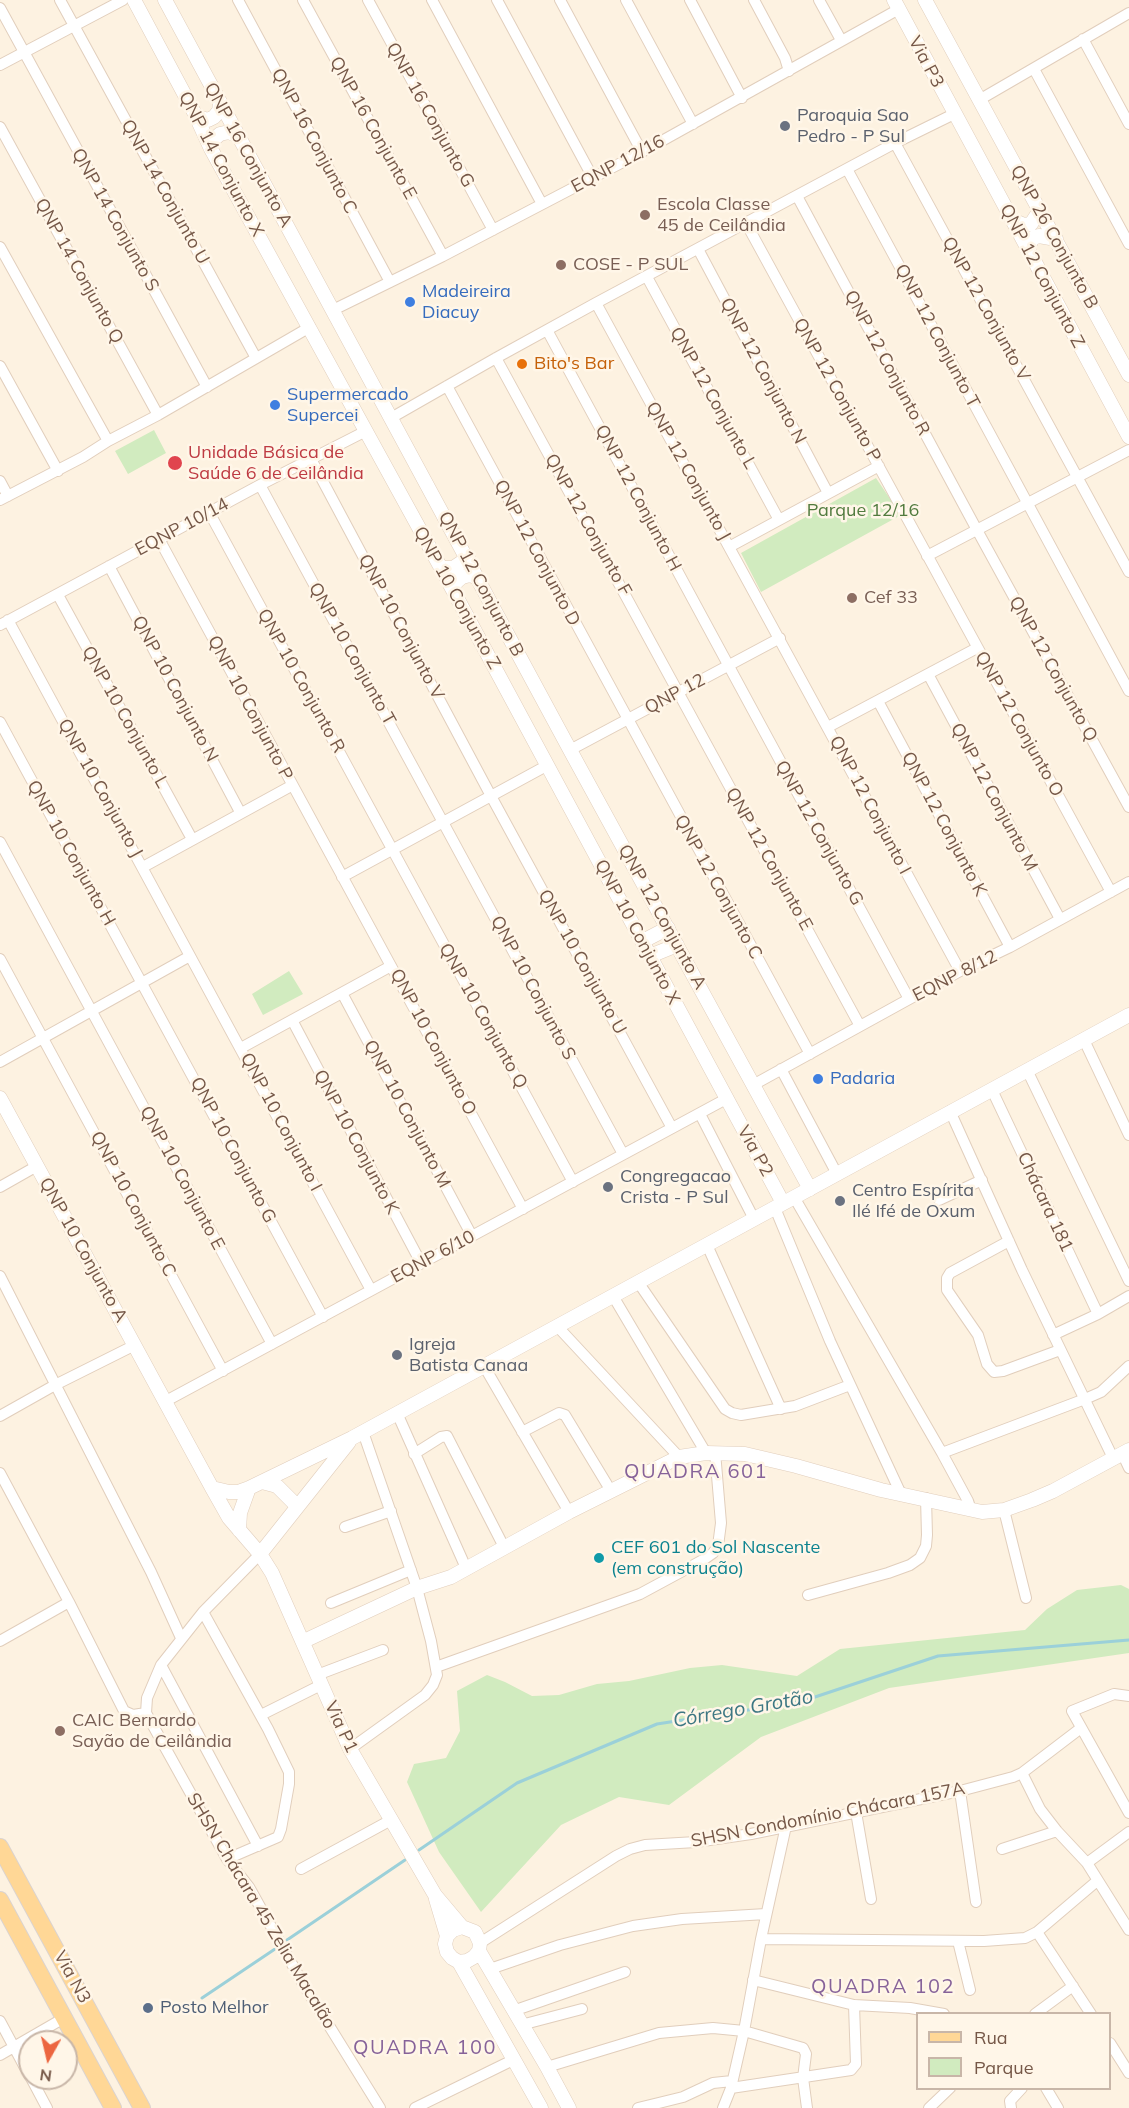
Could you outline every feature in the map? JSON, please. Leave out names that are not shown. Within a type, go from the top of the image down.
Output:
[{"type":"main road","name":"Via N3","points":[[0,1847],[142,2108]]},
{"type":"main road","points":[[0,1862],[6,1874],[31,1903]]},
{"type":"main road","name":"Via N3","points":[[0,1900],[70,2030]]},
{"type":"main road","points":[[78,2042],[102,2075],[120,2108]]},
{"type":"main road","name":"Via N3","points":[[78,2044],[113,2108]]},
{"type":"street","name":"QNP 14 Conjunto U","points":[[60,0],[256,358]]},
{"type":"street","points":[[0,66],[123,0]]},
{"type":"street","name":"QNP 14 Conjunto X","points":[[134,0],[195,114],[211,149],[310,327]]},
{"type":"street","name":"QNP 16 Conjunto A","points":[[165,0],[333,310]]},
{"type":"street","name":"QNP 16 Conjunto C","points":[[238,0],[390,282]]},
{"type":"street","name":"QNP 16 Conjunto E","points":[[303,0],[443,256]]},
{"type":"street","name":"QNP 16 Conjunto G","points":[[368,0],[493,230]]},
{"type":"street","points":[[432,0],[542,204]]},
{"type":"street","points":[[497,0],[593,177]]},
{"type":"street","points":[[560,0],[642,152]]},
{"type":"street","points":[[626,0],[693,124]]},
{"type":"street","points":[[690,0],[742,98]]},
{"type":"street","points":[[754,0],[789,71]]},
{"type":"street","points":[[819,0],[841,40]]},
{"type":"street","name":"Via P3","points":[[925,0],[979,100]]},
{"type":"street","name":"EQNP 12/16","points":[[333,310],[443,256],[742,98],[896,5]]},
{"type":"street","name":"Via P3","points":[[896,5],[954,114]]},
{"type":"street","name":"QNP 14 Conjunto S","points":[[0,8],[207,387]]},
{"type":"street","points":[[979,100],[1129,13]]},
{"type":"street","points":[[1083,39],[1129,124]]},
{"type":"street","points":[[1034,69],[1129,243]]},
{"type":"street","name":"QNP 26 Conjunto B","points":[[979,100],[1129,375]]},
{"type":"street","points":[[195,114],[208,120],[219,111],[220,104]]},
{"type":"street","points":[[333,310],[392,418],[596,303],[895,143],[954,114]]},
{"type":"street","name":"QNP 12 Conjunto Z","points":[[954,114],[1129,437]]},
{"type":"street","name":"QNP 14 Conjunto Q","points":[[0,128],[158,415]]},
{"type":"street","points":[[211,149],[213,140],[220,134],[229,132],[238,136]]},
{"type":"street","name":"QNP 12 Conjunto V","points":[[895,143],[1129,572]]},
{"type":"street","name":"QNP 12 Conjunto T","points":[[847,169],[1129,691]]},
{"type":"street","name":"QNP 12 Conjunto R","points":[[797,196],[977,530]]},
{"type":"street","points":[[1012,220],[1024,225],[1031,224],[1040,210]]},
{"type":"street","name":"QNP 12 Conjunto P","points":[[746,223],[927,556]]},
{"type":"street","points":[[1027,249],[1033,238],[1039,236],[1056,239]]},
{"type":"street","points":[[0,247],[108,441]]},
{"type":"street","name":"QNP 12 Conjunto N","points":[[698,249],[828,493]]},
{"type":"street","name":"QNP 12 Conjunto L","points":[[647,277],[779,520]]},
{"type":"street","name":"QNP 12 Conjunto J","points":[[596,303],[780,638]]},
{"type":"street","points":[[0,482],[4,498],[58,471],[310,327],[366,431]]},
{"type":"street","name":"QNP 12 Conjunto H","points":[[547,330],[728,666]]},
{"type":"street","name":"QNP 12 Conjunto F","points":[[496,358],[679,693]]},
{"type":"street","points":[[0,366],[58,471]]},
{"type":"street","name":"QNP 12 Conjunto D","points":[[447,386],[627,719]]},
{"type":"street","name":"QNP 12 Conjunto B","points":[[392,418],[570,750]]},
{"type":"street","name":"EQNP 10/14","points":[[4,622],[366,431]]},
{"type":"street","name":"QNP 10 Conjunto Z","points":[[366,431],[548,765]]},
{"type":"street","points":[[927,556],[1129,450]]},
{"type":"street","name":"QNP 10 Conjunto V","points":[[311,459],[491,796]]},
{"type":"street","points":[[729,547],[879,466]]},
{"type":"street","name":"QNP 10 Conjunto T","points":[[260,485],[443,822]]},
{"type":"street","name":"QNP 10 Conjunto R","points":[[209,512],[392,850]]},
{"type":"street","name":"QNP 12 Conjunto Q","points":[[977,530],[1129,807]]},
{"type":"street","name":"QNP 10 Conjunto P","points":[[159,539],[342,877]]},
{"type":"street","name":"QNP 12 Conjunto O","points":[[927,556],[1110,892]]},
{"type":"street","points":[[441,568],[453,568],[468,558]]},
{"type":"street","name":"QNP 10 Conjunto N","points":[[109,566],[240,812]]},
{"type":"street","points":[[453,590],[456,582],[462,577],[470,575],[478,578]]},
{"type":"street","name":"QNP 10 Conjunto L","points":[[58,595],[192,839]]},
{"type":"street","name":"QNP 10 Conjunto J","points":[[4,622],[143,867],[190,956]]},
{"type":"street","name":"QNP 12","points":[[570,750],[780,638]]},
{"type":"street","name":"QNP 12 Conjunto I","points":[[780,638],[960,971]]},
{"type":"street","points":[[828,727],[977,648]]},
{"type":"street","name":"QNP 12 Conjunto G","points":[[728,666],[909,999]]},
{"type":"street","name":"QNP 12 Conjunto M","points":[[928,674],[1060,919]]},
{"type":"street","name":"QNP 12 Conjunto E","points":[[679,693],[860,1026]]},
{"type":"street","name":"QNP 12 Conjunto K","points":[[878,701],[1010,947]]},
{"type":"street","name":"QNP 12 Conjunto C","points":[[627,719],[810,1054]]},
{"type":"street","name":"QNP 10 Conjunto H","points":[[0,722],[143,983]]},
{"type":"street","name":"QNP 12 Conjunto A","points":[[570,750],[753,1085]]},
{"type":"street","points":[[342,877],[548,765]]},
{"type":"street","name":"QNP 10 Conjunto X","points":[[548,765],[726,1099]]},
{"type":"street","points":[[143,867],[291,786]]},
{"type":"street","name":"QNP 10 Conjunto U","points":[[491,796],[672,1128]]},
{"type":"street","name":"QNP 10 Conjunto S","points":[[443,822],[623,1154]]},
{"type":"street","name":"QNP 10 Conjunto E","points":[[0,842],[272,1344]]},
{"type":"street","name":"QNP 10 Conjunto Q","points":[[392,850],[573,1182]]},
{"type":"street","name":"QNP 10 Conjunto O","points":[[342,877],[523,1209]]},
{"type":"street","name":"EQNP 8/12","points":[[753,1085],[960,971],[1010,947],[1129,882]]},
{"type":"street","points":[[643,941],[668,928]]},
{"type":"street","points":[[650,956],[676,945]]},
{"type":"street","points":[[0,1062],[190,956]]},
{"type":"street","name":"QNP 10 Conjunto I","points":[[190,956],[371,1290]]},
{"type":"street","name":"QNP 10 Conjunto C","points":[[0,959],[223,1371]]},
{"type":"street","points":[[241,1047],[391,966]]},
{"type":"street","name":"QNP 10 Conjunto G","points":[[143,983],[322,1317]]},
{"type":"street","name":"QNP 10 Conjunto M","points":[[342,993],[472,1236]]},
{"type":"street","points":[[166,1401],[212,1488],[238,1492],[249,1488],[358,1435],[1129,1015]]},
{"type":"street","name":"QNP 10 Conjunto K","points":[[292,1020],[421,1263]]},
{"type":"street","points":[[1084,1040],[1129,1135]]},
{"type":"street","points":[[781,1069],[837,1174]]},
{"type":"street","points":[[1027,1070],[1129,1281]]},
{"type":"street","name":"Via P2","points":[[753,1085],[810,1189]]},
{"type":"street","name":"Chácara 181","points":[[992,1089],[1098,1314]]},
{"type":"street","name":"QNP 10 Conjunto A","points":[[0,1098],[166,1401]]},
{"type":"street","name":"EQNP 6/10","points":[[166,1401],[726,1099]]},
{"type":"street","name":"Via P2","points":[[726,1099],[784,1203]]},
{"type":"street","points":[[950,1112],[1060,1350],[1085,1399],[1129,1468]]},
{"type":"street","points":[[700,1114],[754,1219]]},
{"type":"street","points":[[0,1186],[37,1166]]},
{"type":"street","points":[[939,1200],[982,1180]]},
{"type":"street","points":[[784,1203],[830,1341],[901,1494]]},
{"type":"street","points":[[784,1203],[942,1453],[971,1510]]},
{"type":"street","points":[[1009,1241],[950,1273],[947,1278],[947,1290],[978,1335],[987,1364],[994,1372],[1003,1371],[1060,1350]]},
{"type":"street","points":[[707,1245],[781,1409]]},
{"type":"street","points":[[0,1276],[151,1572],[181,1638]]},
{"type":"street","points":[[638,1282],[725,1409],[732,1413],[781,1409],[809,1401],[850,1384]]},
{"type":"street","points":[[436,1667],[640,1594],[703,1560],[718,1546],[721,1523],[711,1452],[613,1296]]},
{"type":"street","points":[[1053,1335],[1098,1314],[1129,1296]]},
{"type":"street","points":[[557,1326],[679,1458]]},
{"type":"street","points":[[0,1416],[55,1385],[135,1345]]},
{"type":"street","points":[[484,1366],[569,1512]]},
{"type":"street","points":[[942,1453],[1101,1392],[1129,1366]]},
{"type":"street","points":[[397,1413],[466,1568]]},
{"type":"street","points":[[522,1432],[563,1413],[611,1491]]},
{"type":"street","points":[[0,1473],[124,1711],[133,1715],[146,1713],[147,1698],[161,1665],[181,1638],[260,1554],[297,1506],[358,1435]]},
{"type":"street","points":[[350,1749],[425,1695],[437,1675],[417,1588],[391,1511],[358,1435]]},
{"type":"street","points":[[414,1454],[441,1437],[447,1437],[504,1547]]},
{"type":"street","points":[[304,1641],[417,1588],[444,1580],[569,1512],[679,1458],[711,1452],[745,1454],[982,1512],[1004,1510],[1053,1491],[1122,1454]]},
{"type":"street","points":[[262,1482],[277,1486],[297,1506]]},
{"type":"street","name":"Via P1","points":[[212,1488],[230,1518],[260,1554],[272,1573],[350,1749],[435,1895],[462,1927],[474,1932],[490,1969],[569,2108]]},
{"type":"street","points":[[249,1488],[240,1513],[242,1533],[258,1537],[275,1533]]},
{"type":"street","points":[[808,1595],[888,1573],[910,1565],[920,1558],[926,1546],[926,1498]]},
{"type":"street","points":[[1004,1510],[1026,1598]]},
{"type":"street","points":[[345,1527],[391,1511]]},
{"type":"street","points":[[331,1603],[411,1570]]},
{"type":"street","points":[[0,1641],[69,1602]]},
{"type":"street","points":[[203,1612],[261,1715],[289,1772],[289,1784],[278,1837],[227,1859]]},
{"type":"street","points":[[261,1715],[319,1680],[383,1650]]},
{"type":"street","points":[[161,1665],[258,1846]]},
{"type":"street","points":[[1129,1696],[1114,1694],[1071,1711],[1129,1813]]},
{"type":"street","name":"SHSN Chácara 45 Zelia Macalão","points":[[146,1713],[227,1859],[249,1887],[302,1982],[380,2108]]},
{"type":"street","name":"SHSN Condomínio Chácara 157A","points":[[479,1947],[615,1856],[630,1849],[645,1845],[722,1839],[960,1791],[1014,1777],[1081,1728]]},
{"type":"street","points":[[1022,1773],[1040,1809],[1087,1863],[1129,1930]]},
{"type":"street","points":[[960,1791],[976,1902]]},
{"type":"street","points":[[856,1812],[871,1899]]},
{"type":"street","points":[[301,1869],[391,1820]]},
{"type":"street","points":[[723,2108],[732,2085],[786,1826]]},
{"type":"street","points":[[1002,1849],[1057,1831]]},
{"type":"street","points":[[1087,1863],[1129,1832]]},
{"type":"street","points":[[761,1938],[958,1941],[1025,1938],[1037,1932],[1097,1881]]},
{"type":"street","name":"Via P1","points":[[435,1895],[447,1936],[445,1944],[447,1952],[459,1962],[542,2108]]},
{"type":"street","points":[[490,1969],[560,1945],[633,1926],[682,1919],[766,1914]]},
{"type":"street","points":[[447,1936],[453,1930],[462,1927]]},
{"type":"street","points":[[1037,1932],[1090,2012]]},
{"type":"street","points":[[958,1941],[970,1990]]},
{"type":"street","points":[[459,1962],[474,1957],[479,1947]]},
{"type":"street","points":[[513,2011],[625,1972]]},
{"type":"street","points":[[753,1980],[854,2005],[937,2012]]},
{"type":"street","points":[[1036,2012],[1073,1986]]},
{"type":"street","points":[[638,2108],[682,2097],[713,2083],[732,2085],[803,2078],[845,2072],[854,2068],[856,2064],[854,2005]]},
{"type":"street","points":[[521,2025],[582,2009]]},
{"type":"street","points":[[0,2055],[64,2018]]},
{"type":"street","points":[[0,2020],[18,2054]]},
{"type":"street","points":[[547,2067],[658,2033],[713,2028],[744,2031],[803,2048],[806,2054],[803,2078],[807,2108]]},
{"type":"street","points":[[1111,2045],[1129,2073]]},
{"type":"street","points":[[416,2108],[515,2059]]},
{"type":"street","points":[[37,2090],[47,2108]]},
{"type":"street","points":[[931,2107],[948,2090]]},
{"type":"street","points":[[1011,2108],[1010,2101],[1020,2090]]},
{"type":"street","points":[[1047,2090],[1058,2108]]},
{"type":"green space","points":[[154,430],[166,453],[128,474],[115,451]]},
{"type":"green space","name":"Parque 12/16","points":[[876,478],[901,515],[761,592],[741,553]]},
{"type":"green space","points":[[289,971],[303,994],[263,1015],[252,994]]},
{"type":"green space","points":[[1121,1585],[1129,1589],[1129,1653],[889,1688],[761,1737],[669,1805],[619,1797],[561,1825],[481,1912],[439,1852],[407,1782],[414,1764],[446,1758],[460,1731],[457,1691],[487,1675],[532,1696],[559,1695],[597,1684],[629,1681],[690,1668],[722,1665],[797,1676],[840,1649],[1025,1630],[1047,1609],[1077,1590]]},
{"type":"waterway","name":"Córrego Grotão","points":[[419,1850],[517,1783],[657,1724],[800,1702],[938,1656],[1129,1640]]},
{"type":"waterway","name":"Córrego Grotão","points":[[287,1940],[405,1860]]},
{"type":"waterway","name":"Córrego Grotão","points":[[202,1998],[275,1949]]},
{"type":"place","name":"Paroquia Sao Pedro - P Sul","points":[[785,126]]},
{"type":"place","name":"Escola Classe 45 de Ceilândia","points":[[645,215]]},
{"type":"place","name":"COSE - P SUL","points":[[561,265]]},
{"type":"place","name":"Madeireira Diacuy","points":[[410,302]]},
{"type":"place","name":"Bito's Bar","points":[[522,364]]},
{"type":"place","name":"Supermercado Supercei","points":[[275,405]]},
{"type":"place","name":"Unidade Básica de Saúde 6 de Ceilândia","points":[[175,463]]},
{"type":"place","name":"Cef 33","points":[[852,598]]},
{"type":"place","name":"Padaria","points":[[818,1079]]},
{"type":"place","name":"Congregacao Crista - P Sul","points":[[608,1187]]},
{"type":"place","name":"Centro Espírita Ilé Ifé de Oxum","points":[[840,1201]]},
{"type":"place","name":"Igreja Batista Canaa","points":[[397,1355]]},
{"type":"place","name":"CEF 601 do Sol Nascente (em construção)","points":[[599,1558]]},
{"type":"place","name":"CAIC Bernardo Sayão de Ceilândia","points":[[60,1731]]},
{"type":"place","name":"Posto Melhor","points":[[148,2008]]},
{"type":"district","name":"QUADRA 601","points":[[696,1472]]},
{"type":"district","name":"QUADRA 102","points":[[883,1987]]},
{"type":"district","name":"QUADRA 100","points":[[425,2048]]}]
